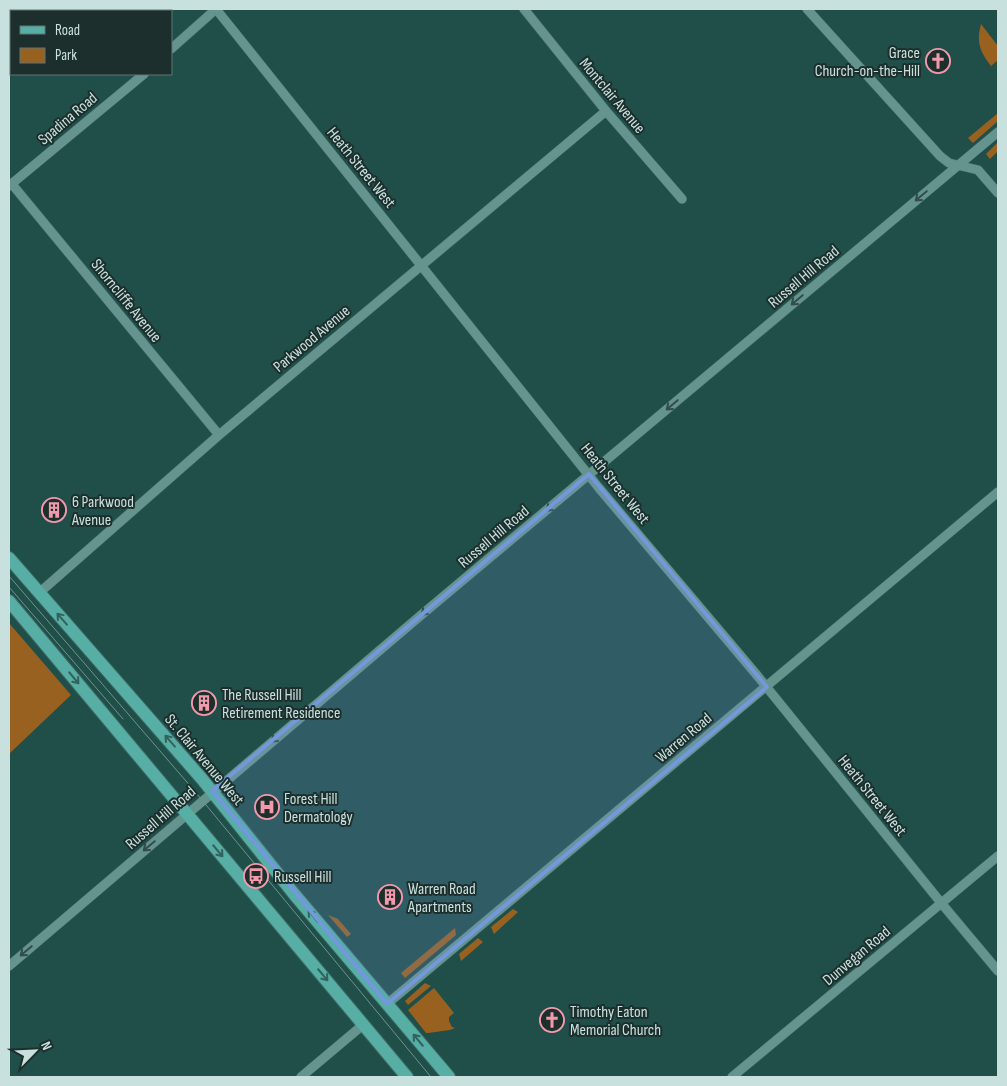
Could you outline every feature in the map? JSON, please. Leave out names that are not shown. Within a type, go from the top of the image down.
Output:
[{"type":"main road","name":"St. Clair Avenue West","points":[[9,558],[212,791],[294,894],[449,1077]]},
{"type":"main road","points":[[9,601],[407,1077]]},
{"type":"street","points":[[172,48],[216,9]]},
{"type":"street","name":"Heath Street West","points":[[216,9],[599,488],[767,687],[998,971]]},
{"type":"street","name":"Montclair Avenue","points":[[524,9],[606,111],[682,199]]},
{"type":"street","points":[[807,9],[940,156],[948,162],[978,170],[998,193]]},
{"type":"street","name":"Spadina Road","points":[[10,184],[143,75]]},
{"type":"street","name":"Parkwood Avenue","points":[[39,593],[219,435],[606,111]]},
{"type":"street","name":"Russell Hill Road","points":[[9,966],[212,791],[998,132]]},
{"type":"street","name":"Shorncliffe Avenue","points":[[10,184],[219,435]]},
{"type":"street","name":"Warren Road","points":[[387,1004],[998,492]]},
{"type":"street","name":"Dunvegan Road","points":[[732,1077],[998,856]]},
{"type":"street","points":[[301,1077],[364,1024]]},
{"type":"highlighted area","points":[[589,474],[767,687],[387,1004],[212,791]]},
{"type":"green space","points":[[981,24],[998,46],[998,60],[991,66],[984,56],[979,42]]},
{"type":"green space","points":[[998,113],[998,121],[973,143],[968,138]]},
{"type":"green space","points":[[998,142],[998,151],[990,159],[986,154]]},
{"type":"green space","points":[[9,623],[71,695],[9,754]]},
{"type":"green space","points":[[513,909],[518,912],[494,934],[491,927]]},
{"type":"green space","points":[[328,915],[338,919],[351,934],[347,937]]},
{"type":"green space","points":[[455,928],[456,935],[405,978],[401,973]]},
{"type":"green space","points":[[478,938],[483,942],[461,961],[459,954]]},
{"type":"green space","points":[[425,983],[431,986],[408,1005],[405,1001]]},
{"type":"green space","points":[[434,988],[454,1013],[449,1017],[449,1021],[452,1027],[455,1028],[426,1033],[408,1010]]},
{"type":"tram line","points":[[9,576],[192,788],[431,1077]]},
{"type":"tram line","points":[[9,587],[123,719]]},
{"type":"place","name":"Grace Church-on-the-Hill","points":[[938,61]]},
{"type":"place","name":"6 Parkwood Avenue","points":[[54,510]]},
{"type":"place","name":"The Russell Hill Retirement Residence","points":[[204,703]]},
{"type":"place","name":"Forest Hill Dermatology","points":[[267,807]]},
{"type":"place","name":"Russell Hill","points":[[256,876]]},
{"type":"place","name":"Warren Road Apartments","points":[[390,897]]},
{"type":"place","name":"Timothy Eaton Memorial Church","points":[[552,1020]]}]
